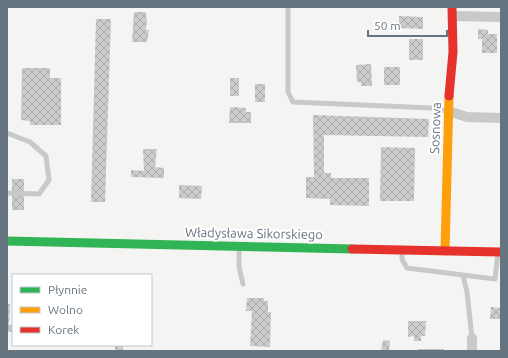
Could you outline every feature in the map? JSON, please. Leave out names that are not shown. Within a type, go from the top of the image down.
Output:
[{"type":"main road","name":"Sosnowa","points":[[445,251],[448,111],[453,52],[452,12]]},
{"type":"main road","name":"Władysława Sikorskiego","points":[[7,240],[499,252]]},
{"type":"street","points":[[452,12],[501,17]]},
{"type":"street","points":[[448,111],[467,117],[501,118]]},
{"type":"street","points":[[472,338],[472,351]]},
{"type":"lane","points":[[288,7],[288,92],[293,102],[432,108],[448,111]]},
{"type":"lane","points":[[7,133],[30,142],[46,156],[49,180],[39,194],[7,193]]},
{"type":"lane","points":[[239,246],[239,267],[243,284]]},
{"type":"lane","points":[[402,250],[402,259],[407,268],[495,279],[499,252]]},
{"type":"lane","points":[[462,276],[467,292],[472,338]]},
{"type":"building","points":[[134,12],[146,12],[146,30],[149,30],[147,42],[132,42]]},
{"type":"building","points":[[399,16],[423,17],[423,29],[399,28]]},
{"type":"building","points":[[96,19],[111,19],[105,202],[91,202]]},
{"type":"building","points":[[478,29],[488,30],[488,34],[497,34],[497,53],[482,53],[482,39],[478,39]]},
{"type":"building","points":[[409,39],[423,39],[423,60],[409,60]]},
{"type":"building","points":[[371,64],[372,86],[361,86],[361,82],[357,82],[356,65]]},
{"type":"building","points":[[384,67],[400,67],[400,85],[384,85]]},
{"type":"building","points":[[22,68],[50,68],[50,78],[61,78],[61,125],[30,125],[30,121],[21,120]]},
{"type":"building","points":[[230,78],[239,78],[239,96],[230,96]]},
{"type":"building","points":[[255,84],[265,84],[265,102],[255,102]]},
{"type":"building","points":[[230,107],[246,108],[246,112],[251,112],[251,123],[229,123]]},
{"type":"building","points":[[313,115],[429,119],[428,137],[324,135],[324,173],[331,173],[331,178],[369,178],[369,206],[330,205],[330,199],[306,198],[306,177],[314,177]]},
{"type":"building","points":[[381,147],[415,148],[414,201],[380,201]]},
{"type":"building","points":[[143,149],[157,149],[155,167],[164,168],[164,178],[131,177],[131,170],[144,171]]},
{"type":"building","points":[[12,179],[24,179],[24,210],[12,210]]},
{"type":"building","points":[[179,185],[202,186],[201,199],[179,198]]},
{"type":"building","points":[[247,298],[264,298],[264,301],[268,301],[268,312],[271,312],[270,347],[250,346],[252,311],[246,311]]},
{"type":"building","points":[[7,304],[10,304],[9,325],[12,325],[12,332],[8,332]]},
{"type":"building","points":[[491,307],[501,308],[501,319],[490,319]]},
{"type":"building","points":[[408,321],[426,321],[425,336],[421,336],[421,341],[414,341],[414,336],[408,337]]},
{"type":"building","points":[[383,340],[390,341],[389,351],[381,351]]},
{"type":"building","points":[[115,346],[123,346],[123,351],[115,351]]},
{"type":"building","points":[[418,349],[444,349],[444,351],[418,351]]},
{"type":"traffic: fast","points":[[7,241],[352,249]]},
{"type":"traffic: slow","points":[[445,251],[449,96]]},
{"type":"traffic: jam","points":[[449,96],[453,52],[452,7]]},
{"type":"traffic: jam","points":[[352,249],[501,252]]}]
